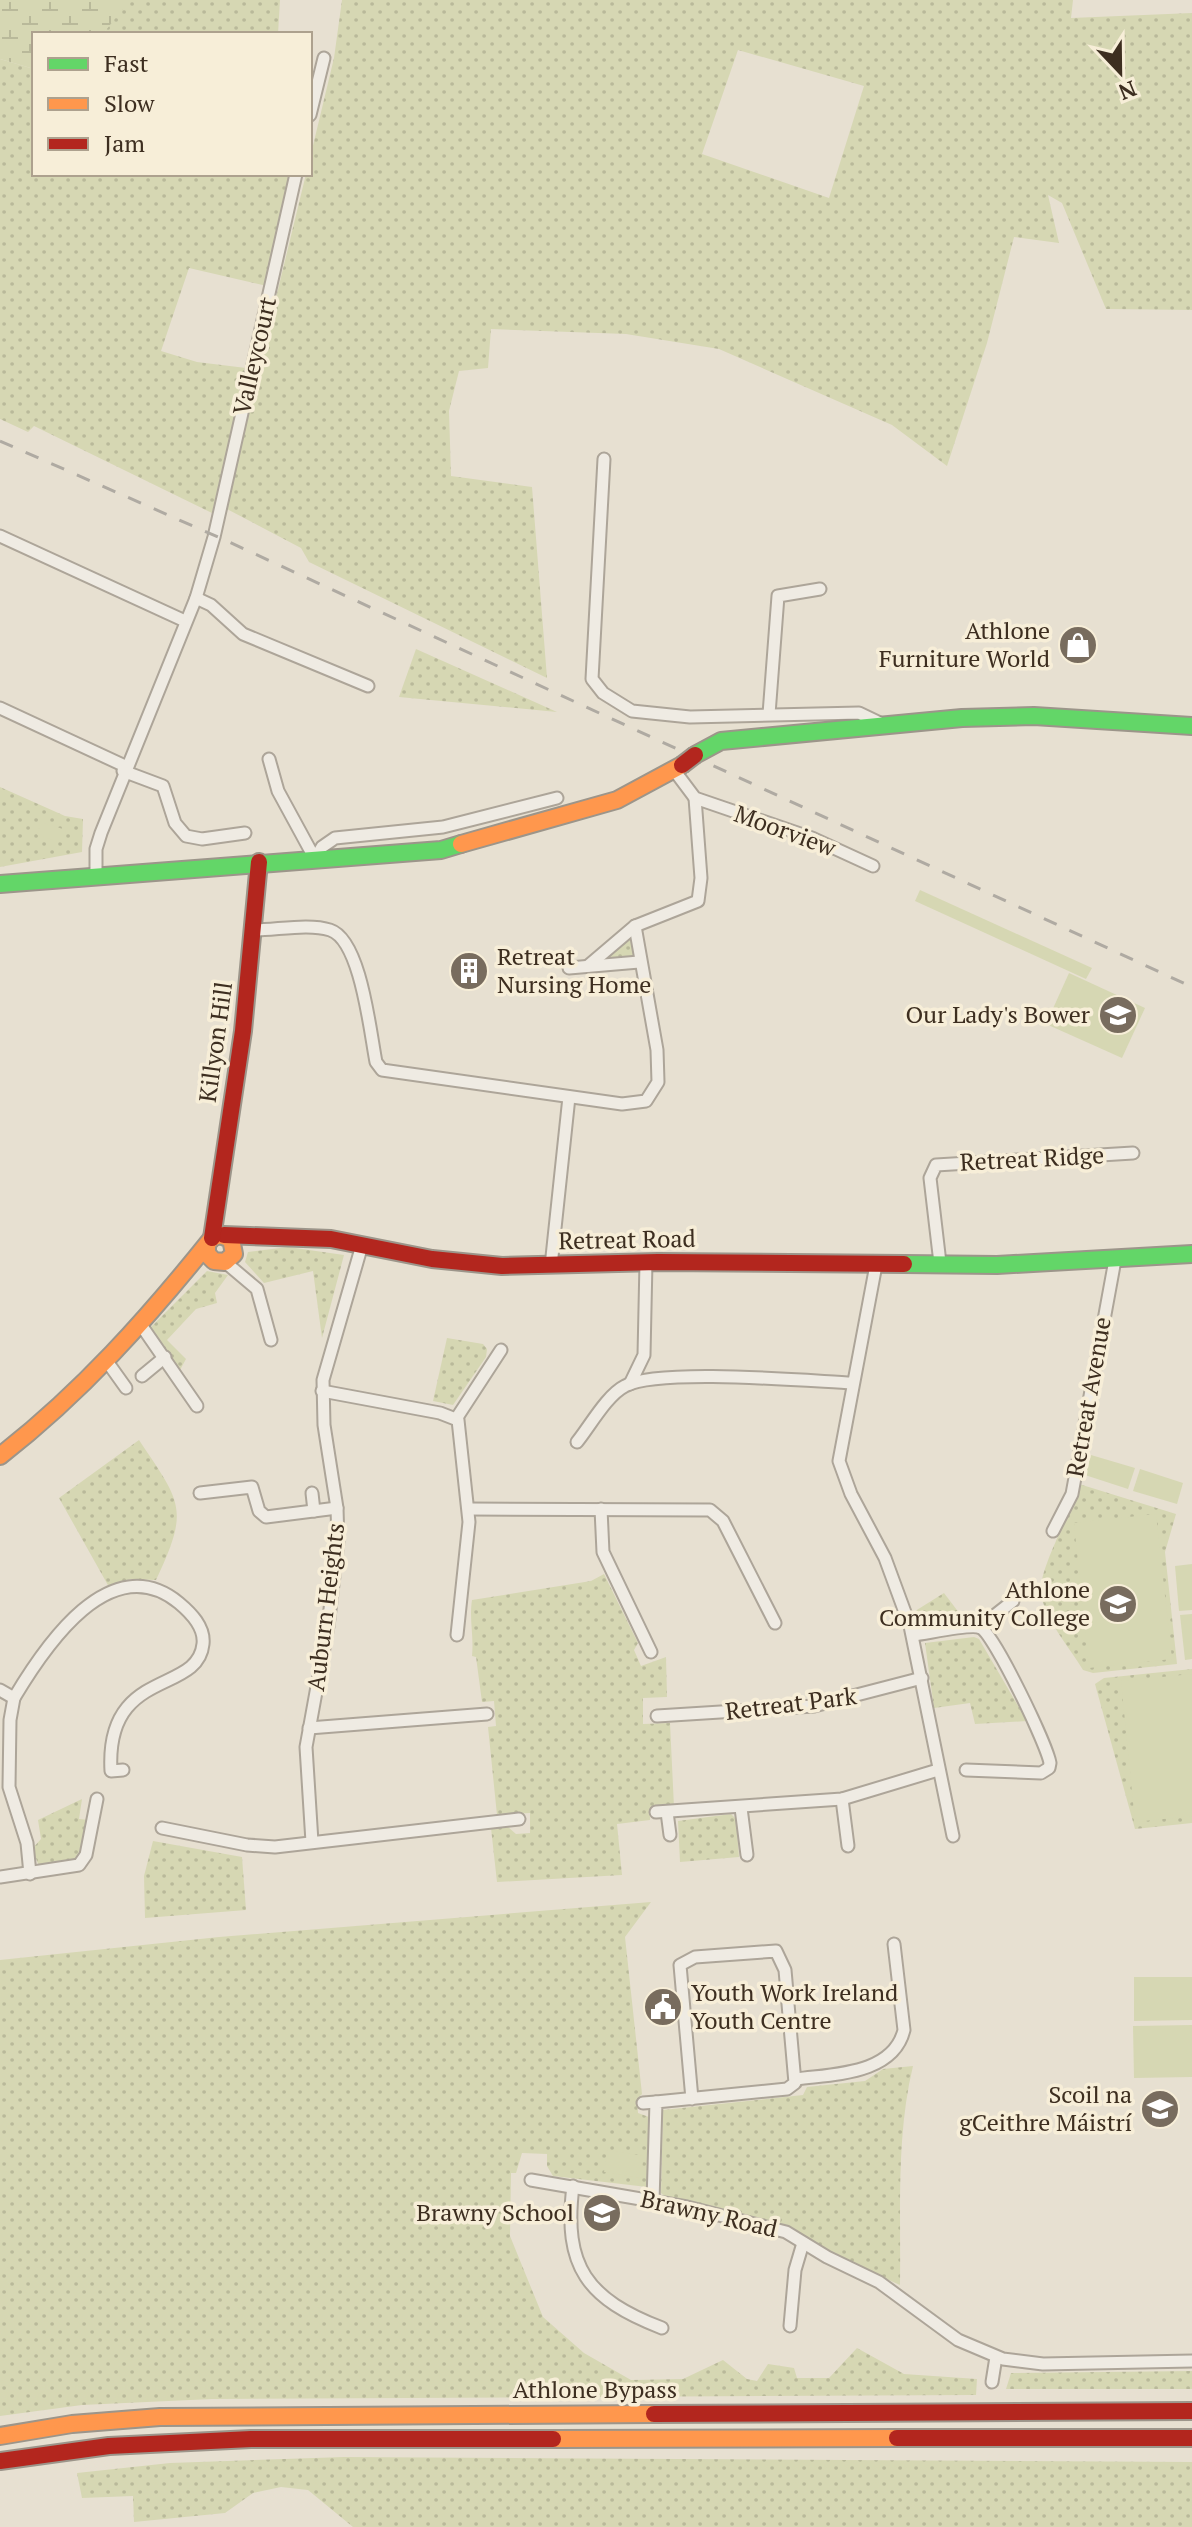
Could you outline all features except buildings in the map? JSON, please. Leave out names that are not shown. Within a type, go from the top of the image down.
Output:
[{"type":"main road","points":[[0,884],[453,848],[617,800],[721,741],[882,724],[1034,716],[1192,726]]},
{"type":"main road","name":"Killyon Hill","points":[[220,1244],[255,930],[259,862]]},
{"type":"main road","name":"Retreat Road","points":[[220,1244],[261,1237],[311,1238],[455,1263],[551,1266],[646,1262],[940,1263],[996,1270],[1192,1254]]},
{"type":"main road","points":[[0,1456],[42,1423],[141,1325],[181,1277],[220,1244]]},
{"type":"main road","name":"Athlone Bypass","points":[[0,2436],[72,2424],[160,2417],[1192,2411]]},
{"type":"main road","points":[[0,2428],[72,2424]]},
{"type":"main road","name":"Athlone Bypass","points":[[0,2461],[109,2446],[251,2439],[1192,2438]]},
{"type":"main road","points":[[0,2473],[72,2459],[251,2439]]},
{"type":"street","points":[[312,107],[324,58]]},
{"type":"street","name":"Valleycourt","points":[[185,621],[196,598],[214,537],[296,176]]},
{"type":"street","points":[[604,459],[592,679],[603,693],[632,711],[690,717],[859,713],[882,724]]},
{"type":"street","points":[[0,536],[185,621],[124,768],[97,843],[96,876]]},
{"type":"street","points":[[769,714],[778,596],[820,589]]},
{"type":"street","points":[[196,598],[211,605],[243,634],[368,686]]},
{"type":"street","points":[[0,708],[163,786],[175,823],[186,836],[202,839],[245,833]]},
{"type":"street","points":[[269,759],[278,791],[315,859]]},
{"type":"street","points":[[684,763],[695,798]]},
{"type":"street","points":[[315,859],[322,847],[335,838],[443,827],[557,798]]},
{"type":"street","name":"Moorview","points":[[635,926],[698,901],[701,878],[695,798],[812,838],[873,866]]},
{"type":"street","points":[[255,930],[331,930],[345,939],[357,969],[376,1062],[382,1070],[636,1104],[646,1101],[658,1082],[657,1050],[635,926]]},
{"type":"street","points":[[588,966],[635,926]]},
{"type":"street","points":[[569,968],[639,962]]},
{"type":"street","points":[[551,1266],[569,1097]]},
{"type":"street","name":"Retreat Ridge","points":[[940,1263],[930,1178],[936,1165],[1133,1153]]},
{"type":"street","points":[[220,1244],[259,1293],[271,1340]]},
{"type":"street","name":"Auburn Heights","points":[[312,1842],[306,1754],[335,1577],[337,1508],[322,1391],[362,1245]]},
{"type":"street","name":"Retreat Avenue","points":[[1053,1531],[1072,1494],[1115,1260]]},
{"type":"street","points":[[630,1384],[644,1355],[646,1262]]},
{"type":"street","points":[[876,1265],[839,1461],[851,1494],[885,1558],[913,1635],[953,1836]]},
{"type":"street","points":[[141,1325],[197,1406]]},
{"type":"street","points":[[457,1635],[469,1509],[456,1419],[501,1350]]},
{"type":"street","points":[[106,1360],[130,1385],[165,1357]]},
{"type":"street","points":[[577,1442],[622,1387],[630,1384],[724,1378],[852,1383]]},
{"type":"street","points":[[322,1391],[456,1419]]},
{"type":"street","points":[[200,1493],[252,1487],[259,1511],[266,1517],[337,1508]]},
{"type":"street","points":[[312,1493],[314,1511]]},
{"type":"street","points":[[469,1509],[697,1508],[715,1512],[775,1623]]},
{"type":"street","points":[[601,1509],[603,1552],[651,1652]]},
{"type":"street","points":[[30,1874],[24,1828],[9,1787],[10,1720],[14,1698],[57,1634],[88,1605],[119,1590],[150,1585],[175,1600],[195,1619],[203,1636],[202,1649],[191,1667],[139,1695],[121,1713],[110,1754],[111,1771],[123,1770]]},
{"type":"street","points":[[913,1635],[980,1627],[1013,1601]]},
{"type":"street","points":[[966,1770],[1038,1773],[1050,1766],[1046,1747],[1016,1686],[980,1627]]},
{"type":"street","name":"Retreat Park","points":[[657,1716],[833,1704],[922,1678]]},
{"type":"street","points":[[0,1690],[14,1698]]},
{"type":"street","name":"Auburn Heights","points":[[309,1728],[487,1714]]},
{"type":"street","points":[[670,1835],[662,1812],[842,1799],[938,1770]]},
{"type":"street","points":[[0,1877],[69,1869],[82,1863],[97,1799]]},
{"type":"street","points":[[842,1799],[848,1846]]},
{"type":"street","points":[[741,1808],[747,1855]]},
{"type":"street","points":[[162,1828],[260,1847],[519,1819]]},
{"type":"street","points":[[653,2201],[650,2102],[787,2089],[797,2079],[862,2070],[879,2060],[901,2040],[904,2030],[894,1944]]},
{"type":"street","points":[[692,2099],[679,1970],[681,1963],[695,1957],[768,1949],[778,1953],[785,1970],[797,2079]]},
{"type":"street","name":"Brawny Road","points":[[531,2180],[653,2201],[775,2229],[879,2282],[958,2340],[996,2357],[1043,2364],[1192,2361]]},
{"type":"street","points":[[573,2186],[569,2238],[585,2275],[618,2309],[662,2328]]},
{"type":"street","points":[[790,2326],[795,2270],[803,2243]]},
{"type":"street","points":[[992,2382],[996,2357]]},
{"type":"green space","points":[[0,0],[126,0],[127,3],[105,32],[32,32],[32,68],[0,59]]},
{"type":"green space","points":[[126,0],[280,0],[278,32],[104,32]]},
{"type":"green space","points":[[342,0],[1073,0],[1071,18],[1192,13],[1192,310],[1106,309],[1062,203],[1048,195],[1059,243],[1014,237],[987,343],[947,466],[892,425],[719,349],[626,334],[491,329],[488,368],[459,371],[449,411],[451,476],[532,487],[547,678],[309,562],[301,548],[225,508],[306,176],[312,176],[312,150],[334,58]],"holes":[[[738,50],[864,86],[829,198],[702,154]]]},
{"type":"green space","points":[[0,59],[32,68],[32,176],[289,176],[267,286],[189,268],[161,351],[197,362],[246,368],[212,513],[34,426],[28,432],[0,419]]},
{"type":"green space","points":[[416,649],[557,712],[399,697]]},
{"type":"green space","points":[[0,787],[65,816],[83,819],[82,852],[0,867]]},
{"type":"green space","points":[[41,822],[66,830],[63,843],[37,835]]},
{"type":"green space","points":[[920,890],[1092,968],[1086,979],[915,901]]},
{"type":"green space","points":[[635,926],[639,962],[588,966]]},
{"type":"green space","points":[[1069,973],[1145,1008],[1122,1058],[1046,1024]]},
{"type":"green space","points":[[288,1247],[344,1255],[322,1338],[313,1271],[264,1283],[245,1262],[248,1252]]},
{"type":"green space","points":[[207,1271],[228,1275],[215,1293],[217,1303],[196,1309],[167,1340],[186,1359],[180,1370],[150,1328]]},
{"type":"green space","points":[[447,1338],[483,1344],[487,1349],[486,1357],[453,1405],[433,1401]]},
{"type":"green space","points":[[139,1440],[172,1493],[177,1521],[174,1537],[156,1580],[131,1579],[109,1587],[59,1498]]},
{"type":"green space","points":[[1091,1455],[1135,1468],[1128,1489],[1085,1475]]},
{"type":"green space","points":[[1140,1469],[1183,1483],[1177,1504],[1133,1491]]},
{"type":"green space","points":[[1079,1484],[1176,1514],[1165,1552],[1177,1664],[1093,1673],[1083,1670],[1052,1622],[1043,1602],[1042,1581]]},
{"type":"green space","points":[[1156,1514],[1172,1659],[1089,1668],[1074,1523]]},
{"type":"green space","points":[[1192,1564],[1192,1610],[1179,1611],[1175,1566]]},
{"type":"green space","points":[[604,1574],[638,1643],[634,1650],[641,1666],[666,1657],[667,1697],[643,1698],[643,1724],[670,1723],[674,1807],[650,1808],[650,1820],[617,1824],[622,1875],[497,1882],[491,1828],[507,1826],[516,1834],[530,1833],[530,1813],[497,1815],[488,1727],[496,1726],[494,1701],[482,1702],[476,1657],[472,1656],[472,1600],[591,1581]]},
{"type":"green space","points":[[944,1593],[966,1622],[915,1624],[912,1613]]},
{"type":"green space","points":[[1192,1614],[1192,1659],[1185,1660],[1180,1615]]},
{"type":"green space","points":[[979,1639],[1027,1721],[975,1724],[970,1703],[934,1708],[925,1643]]},
{"type":"green space","points":[[1192,1669],[1192,1823],[1135,1829],[1095,1684],[1104,1678]]},
{"type":"green space","points":[[1192,1674],[1192,1816],[1135,1822],[1121,1681]]},
{"type":"green space","points":[[82,1799],[79,1819],[89,1820],[76,1861],[39,1866],[32,1849],[41,1839],[38,1820]]},
{"type":"green space","points":[[731,1814],[736,1819],[739,1857],[680,1862],[678,1821]]},
{"type":"green space","points":[[153,1841],[242,1857],[246,1910],[145,1918],[144,1876]]},
{"type":"green space","points":[[651,1902],[625,1937],[642,2094],[637,2099],[638,2113],[649,2117],[647,2187],[553,2176],[547,2166],[547,2154],[522,2153],[516,2173],[511,2173],[510,2236],[543,2317],[584,2353],[631,2380],[683,2379],[723,2360],[747,2379],[757,2381],[768,2364],[794,2368],[797,2378],[829,2378],[857,2348],[904,2374],[977,2379],[976,2395],[212,2399],[82,2405],[0,2416],[0,1960],[219,1937]]},
{"type":"green space","points":[[1134,1977],[1192,1977],[1192,2020],[1134,2021]]},
{"type":"green space","points":[[1192,2025],[1192,2077],[1134,2078],[1133,2026]]},
{"type":"green space","points":[[913,2066],[902,2147],[900,2285],[824,2251],[795,2230],[665,2197],[661,2193],[663,2110],[803,2095],[807,2087],[865,2081],[883,2069]]},
{"type":"green space","points":[[608,2150],[644,2156],[640,2178],[604,2172]]},
{"type":"green space","points":[[1192,2371],[1192,2389],[1006,2389],[1011,2373]]},
{"type":"green space","points":[[344,2457],[1192,2462],[1192,2527],[353,2527],[308,2490],[281,2487],[253,2493],[225,2513],[134,2522],[133,2496],[82,2498],[77,2473],[170,2463]]},
{"type":"railway","points":[[0,441],[227,541],[1192,987]]},
{"type":"traffic: fast","points":[[695,755],[721,741],[962,718],[1034,716],[1192,726]]},
{"type":"traffic: fast","points":[[0,884],[441,850],[461,844]]},
{"type":"traffic: fast","points":[[904,1264],[997,1265],[1192,1254]]},
{"type":"traffic: slow","points":[[461,844],[617,800],[682,765]]},
{"type":"traffic: slow","points":[[0,1456],[86,1380],[163,1297],[212,1238],[220,1235],[231,1239],[234,1254],[225,1262],[214,1261],[207,1254],[207,1245]]},
{"type":"traffic: slow","points":[[0,2436],[72,2424],[160,2417],[654,2414]]},
{"type":"traffic: slow","points":[[553,2439],[897,2438]]},
{"type":"traffic: jam","points":[[682,765],[695,755]]},
{"type":"traffic: jam","points":[[212,1238],[243,1031],[259,862]]},
{"type":"traffic: jam","points":[[224,1235],[331,1239],[432,1259],[502,1266],[658,1262],[904,1264]]},
{"type":"traffic: jam","points":[[654,2414],[1192,2411]]},
{"type":"traffic: jam","points":[[897,2438],[1192,2438]]},
{"type":"traffic: jam","points":[[0,2461],[109,2446],[251,2439],[553,2439]]},
{"type":"place","name":"Athlone Furniture World","points":[[1078,645]]},
{"type":"place","name":"Retreat Nursing Home","points":[[469,971]]},
{"type":"place","name":"Our Lady's Bower","points":[[1118,1015]]},
{"type":"place","name":"Athlone Community College","points":[[1118,1604]]},
{"type":"place","name":"Youth Work Ireland Youth Centre","points":[[663,2007]]},
{"type":"place","name":"Scoil na gCeithre Máistrí","points":[[1160,2109]]},
{"type":"place","name":"Brawny School","points":[[602,2213]]}]
